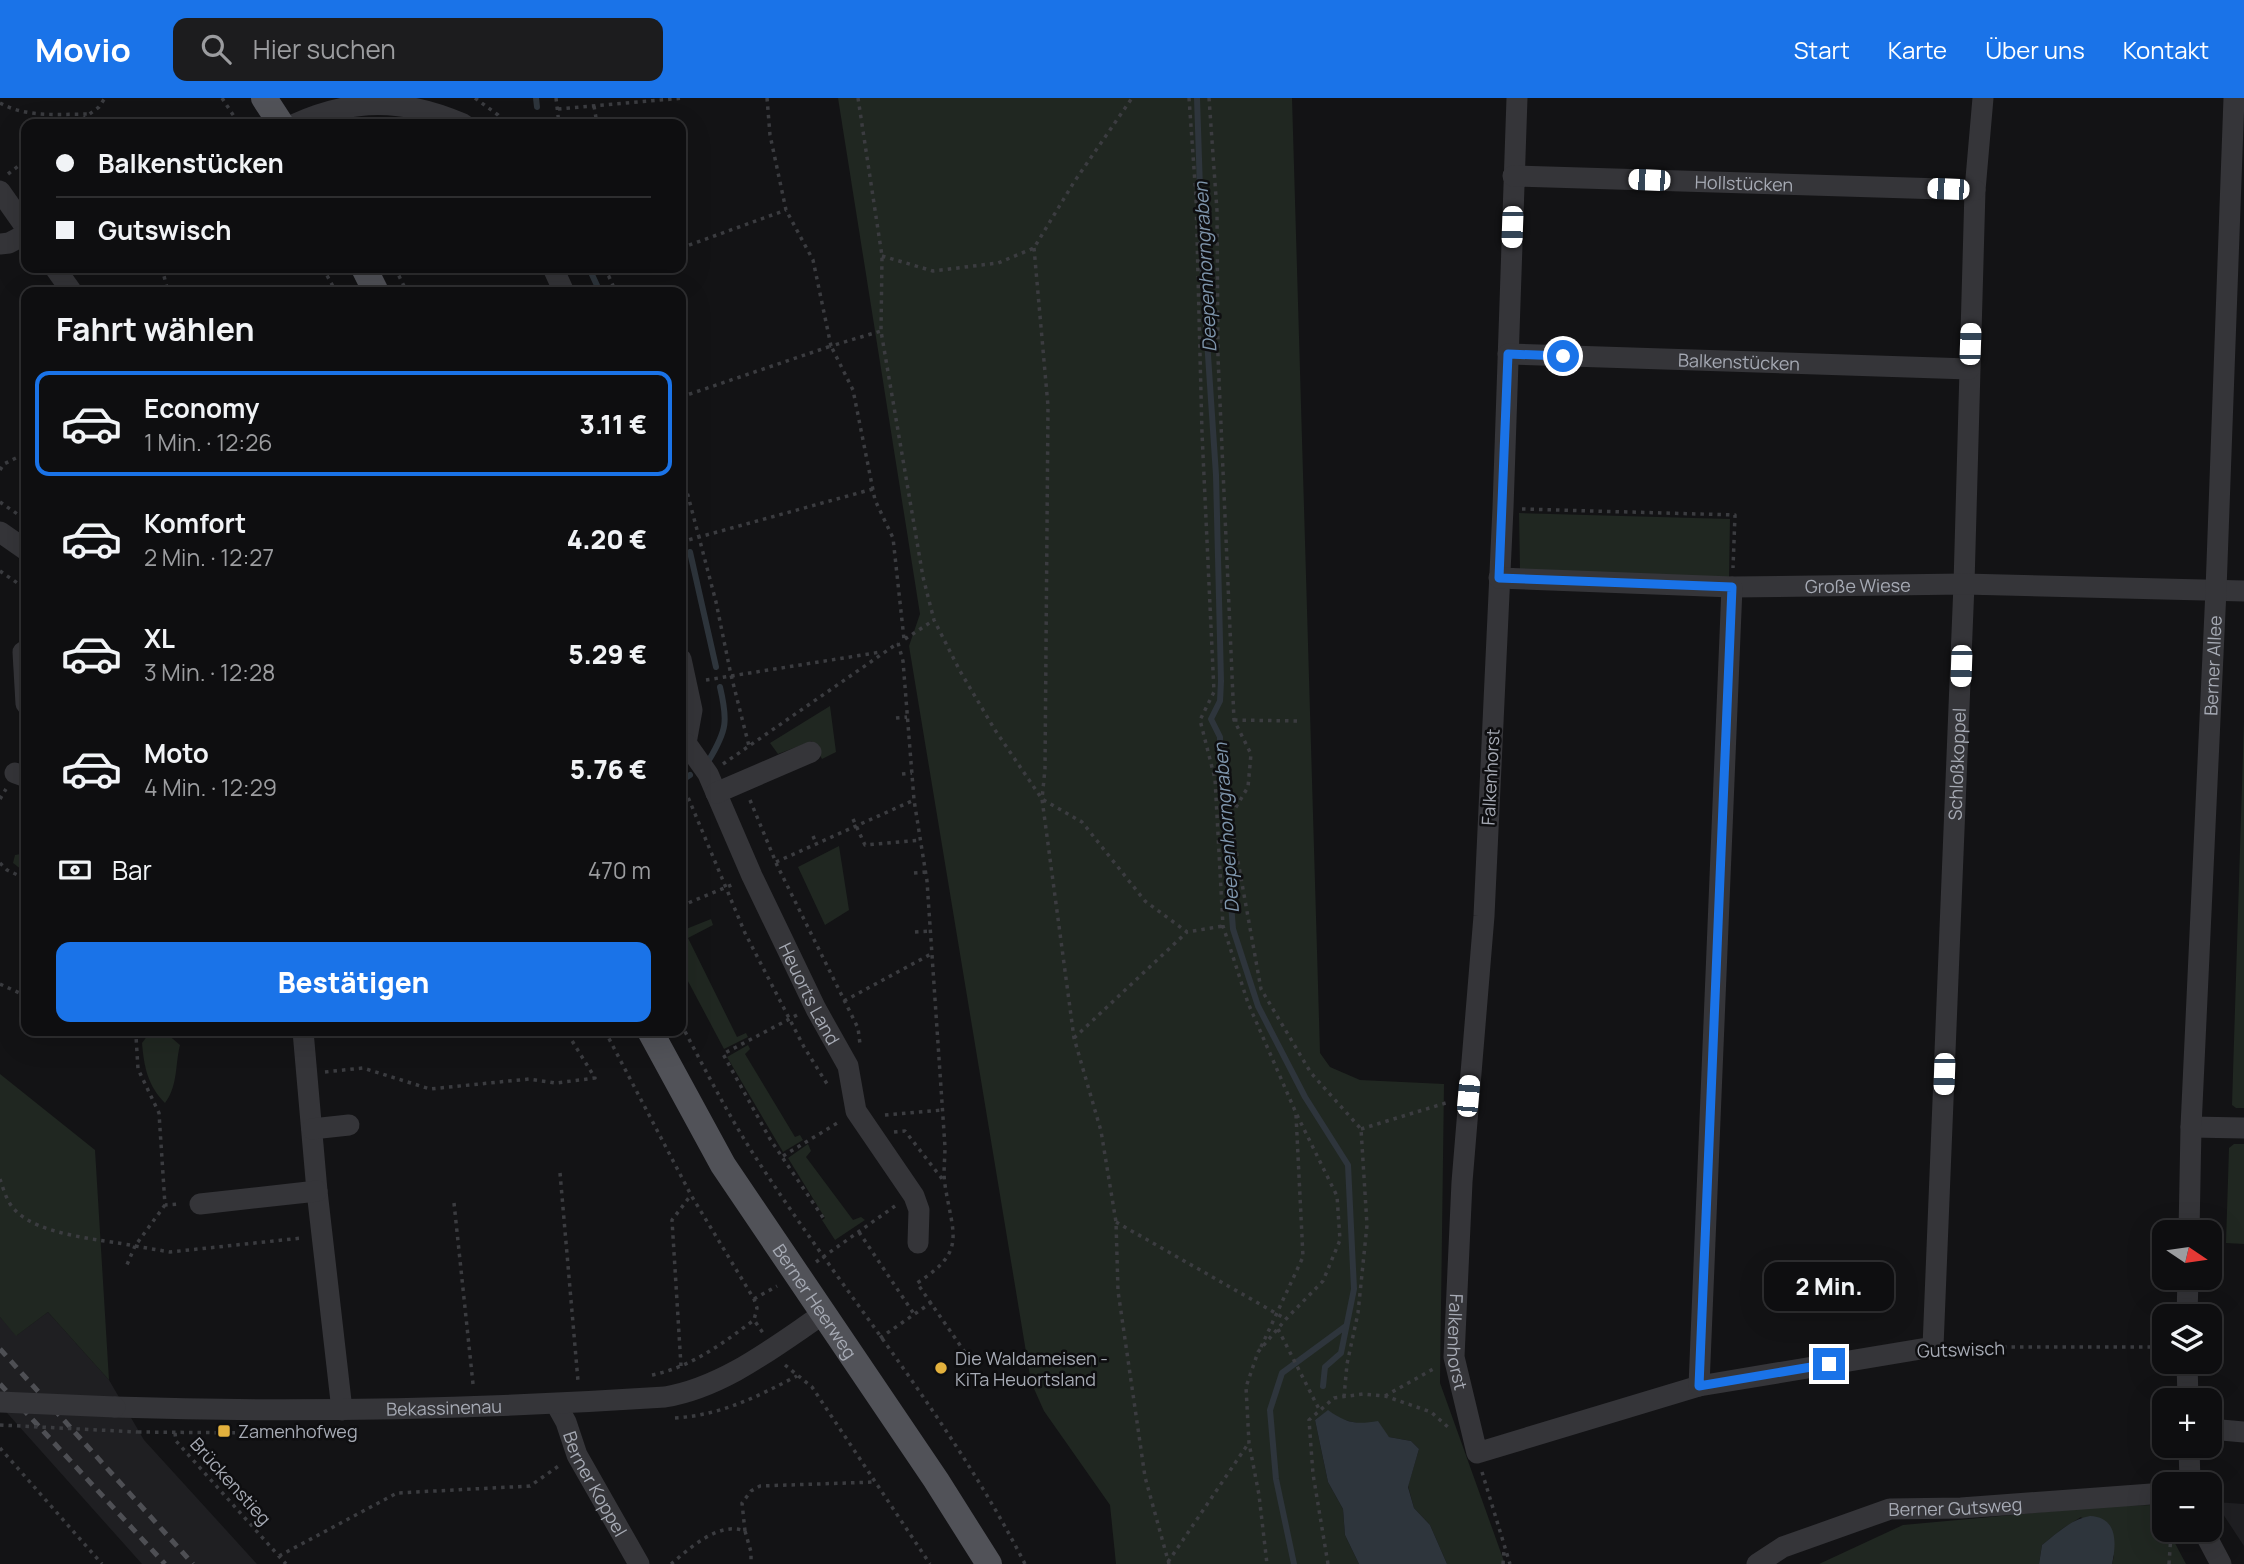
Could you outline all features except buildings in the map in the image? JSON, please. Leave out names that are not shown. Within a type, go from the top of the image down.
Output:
[{"type":"main road","points":[[264,98],[278,119]]},
{"type":"main road","name":"Berner Heerweg","points":[[653,1036],[723,1165],[936,1480],[989,1564]]},
{"type":"street","name":"Falkenhorst","points":[[1476,1453],[1454,1357],[1468,1096],[1484,916],[1503,508],[1517,98]]},
{"type":"street","name":"Schloßkoppel","points":[[1933,1347],[1964,584],[1975,190],[1983,98]]},
{"type":"street","name":"Berner Allee","points":[[2189,1220],[2191,1127],[2238,154],[2234,98]]},
{"type":"street","points":[[304,119],[338,101],[380,100],[412,105],[445,119]]},
{"type":"street","name":"Hollstücken","points":[[1513,176],[1975,190]]},
{"type":"street","points":[[3,183],[21,218]]},
{"type":"street","points":[[0,244],[21,237]]},
{"type":"street","name":"Balkenstücken","points":[[1508,354],[1969,369]]},
{"type":"street","points":[[0,532],[21,547]]},
{"type":"street","name":"Große Wiese","points":[[1499,578],[1732,587],[1964,584],[2244,591]]},
{"type":"street","points":[[1699,1386],[1732,587]]},
{"type":"street","name":"Heuorts Land","points":[[686,682],[692,710],[686,736]]},
{"type":"street","name":"Heuorts Land","points":[[686,748],[712,783],[752,876],[816,1009],[848,1066],[866,1113],[914,1196],[919,1210],[918,1243]]},
{"type":"street","points":[[712,783],[743,781],[811,752]]},
{"type":"street","points":[[303,1036],[317,1191],[342,1410]]},
{"type":"street","points":[[312,1129],[349,1125]]},
{"type":"street","points":[[2191,1127],[2244,1128]]},
{"type":"street","points":[[201,1204],[317,1191]]},
{"type":"street","name":"Bekassinenau","points":[[0,1402],[176,1409],[342,1410],[556,1404],[665,1397],[685,1394],[749,1364],[823,1314]]},
{"type":"street","name":"Gutswisch","points":[[1476,1453],[1699,1386],[1933,1347]]},
{"type":"street","name":"Berner Koppel","points":[[556,1404],[566,1422],[577,1455],[639,1564]]},
{"type":"street","points":[[2222,1430],[2244,1432]]},
{"type":"street","name":"Berner Gutsweg","points":[[1757,1564],[1783,1547],[1890,1509],[1961,1508],[2152,1494]]},
{"type":"street","points":[[2209,1542],[2221,1564]]},
{"type":"path","points":[[82,119],[99,107],[105,98]]},
{"type":"path","points":[[222,98],[236,119]]},
{"type":"path","points":[[475,98],[502,119]]},
{"type":"path","points":[[556,98],[559,119]]},
{"type":"path","points":[[558,109],[684,98]]},
{"type":"path","points":[[767,98],[770,135],[786,210],[813,260],[831,346],[853,390],[875,500],[893,538],[904,639]]},
{"type":"path","points":[[858,98],[882,256],[881,331],[923,577],[934,620],[995,730],[1042,800],[1082,822],[1145,901],[1187,932]]},
{"type":"path","points":[[882,256],[933,271],[998,263],[1034,248],[1074,182],[1132,98]]},
{"type":"path","points":[[1189,98],[1196,197],[1202,433],[1214,692],[1200,720],[1215,779],[1223,926],[1248,1003],[1296,1113],[1337,1196],[1340,1240],[1323,1282],[1258,1352]]},
{"type":"path","points":[[1209,98],[1217,211],[1218,357],[1234,720],[1251,754],[1248,787],[1230,817],[1261,989],[1311,1073],[1361,1129],[1367,1225],[1358,1313],[1347,1364],[1344,1397]]},
{"type":"path","points":[[0,103],[27,113],[89,114]]},
{"type":"path","points":[[594,106],[596,119]]},
{"type":"path","points":[[3,183],[21,165]]},
{"type":"path","points":[[686,246],[786,210]]},
{"type":"path","points":[[1034,248],[1048,406],[1045,769],[1042,800],[1074,1038],[1101,1131],[1116,1222],[1118,1291],[1145,1478],[1168,1563]]},
{"type":"path","points":[[611,273],[608,274],[614,287]]},
{"type":"path","points":[[686,395],[881,331]]},
{"type":"path","points":[[0,470],[4,464],[21,456]]},
{"type":"path","points":[[686,487],[749,746]]},
{"type":"path","points":[[686,541],[873,489]]},
{"type":"path","points":[[0,502],[21,517]]},
{"type":"path","points":[[1503,508],[1734,515],[1732,587]]},
{"type":"path","points":[[0,572],[21,586]]},
{"type":"path","points":[[686,790],[712,783],[733,756],[934,620]]},
{"type":"path","points":[[898,643],[903,661],[914,800],[926,872],[943,1110],[944,1182],[954,1230],[953,1246],[935,1271],[917,1283],[973,1364]]},
{"type":"path","points":[[731,676],[885,652]]},
{"type":"path","points":[[896,718],[908,717]]},
{"type":"path","points":[[1234,720],[1298,721]]},
{"type":"path","points":[[686,903],[777,865],[733,756]]},
{"type":"path","points":[[902,774],[912,773]]},
{"type":"path","points":[[686,798],[745,933],[833,1093]]},
{"type":"path","points":[[776,862],[914,800]]},
{"type":"path","points":[[853,820],[865,845],[920,840]]},
{"type":"path","points":[[813,836],[816,843]]},
{"type":"path","points":[[0,863],[21,877]]},
{"type":"path","points":[[914,873],[926,872]]},
{"type":"path","points":[[1074,1038],[1187,932],[1223,926]]},
{"type":"path","points":[[915,932],[930,931]]},
{"type":"path","points":[[843,1001],[931,954]]},
{"type":"path","points":[[874,975],[878,983]]},
{"type":"path","points":[[0,984],[21,994]]},
{"type":"path","points":[[816,1009],[790,1019],[723,1055],[771,1139],[824,1219]]},
{"type":"path","points":[[928,1033],[937,1032]]},
{"type":"path","points":[[686,1033],[756,1158],[939,1422],[984,1492],[1025,1564]]},
{"type":"path","points":[[126,1268],[135,1246],[165,1205],[159,1113],[138,1069],[136,1036]]},
{"type":"path","points":[[307,1073],[363,1068],[430,1089],[529,1079],[556,1083],[595,1078],[569,1036]]},
{"type":"path","points":[[608,1036],[691,1195],[757,1308],[754,1320],[707,1354],[648,1377]]},
{"type":"path","points":[[932,1076],[940,1076]]},
{"type":"path","points":[[1361,1129],[1468,1096]]},
{"type":"path","points":[[783,1156],[866,1113],[943,1110]]},
{"type":"path","points":[[1267,1564],[1249,1443],[1246,1387],[1258,1352],[1303,1257],[1296,1113]]},
{"type":"path","points":[[560,1173],[578,1381],[586,1381]]},
{"type":"path","points":[[0,1179],[13,1209],[29,1221],[64,1232],[135,1246],[170,1252],[323,1235]]},
{"type":"path","points":[[681,1366],[672,1220],[691,1195]]},
{"type":"path","points":[[825,1256],[903,1200]]},
{"type":"path","points":[[454,1203],[473,1384],[486,1384]]},
{"type":"path","points":[[165,1205],[201,1204]]},
{"type":"path","points":[[1116,1222],[1286,1319]]},
{"type":"path","points":[[859,1233],[914,1314]]},
{"type":"path","points":[[880,1338],[932,1302]]},
{"type":"path","points":[[754,1320],[760,1328]]},
{"type":"path","points":[[1278,1329],[1320,1411]]},
{"type":"path","name":"Gutswisch","points":[[1933,1347],[2152,1347]]},
{"type":"path","points":[[1385,1396],[1454,1357]]},
{"type":"path","points":[[788,1369],[811,1387],[930,1564]]},
{"type":"path","points":[[1328,1564],[1313,1474],[1309,1420],[1334,1398],[1363,1394],[1385,1396],[1431,1412],[1450,1429]]},
{"type":"path","name":"Brückenstieg","points":[[176,1409],[176,1441],[286,1564]]},
{"type":"path","points":[[0,1425],[138,1432]]},
{"type":"path","points":[[1168,1563],[1249,1443]]},
{"type":"path","points":[[0,1448],[102,1564]]},
{"type":"path","points":[[1476,1453],[1510,1564]]},
{"type":"path","points":[[279,1556],[397,1493],[530,1486],[568,1460]]},
{"type":"path","points":[[751,1564],[742,1503],[751,1491],[760,1486],[875,1482]]},
{"type":"path","points":[[671,1564],[710,1536],[725,1529],[746,1531]]},
{"type":"path","points":[[2169,1564],[2170,1542]]},
{"type":"path","points":[[1503,1564],[1505,1544]]},
{"type":"shaded area","points":[[838,98],[1292,98],[1320,1053],[1330,1067],[1360,1080],[1444,1084],[1440,1383],[1505,1564],[1447,1564],[1430,1525],[1414,1508],[1408,1486],[1419,1449],[1411,1441],[1389,1437],[1341,1419],[1328,1411],[1315,1420],[1328,1482],[1343,1509],[1345,1535],[1359,1564],[1116,1564],[1110,1505],[1044,1411],[1031,1382],[909,646],[920,614]]},
{"type":"shaded area","points":[[1519,513],[1730,519],[1729,580],[1520,571]]},
{"type":"shaded area","points":[[830,706],[836,752],[822,759],[812,741],[778,754],[770,743]]},
{"type":"shaded area","points":[[2244,721],[2244,1108],[2236,1108],[2232,1105]]},
{"type":"shaded area","points":[[839,846],[849,910],[825,925],[798,867]]},
{"type":"shaded area","points":[[21,854],[21,869],[13,863],[15,855]]},
{"type":"shaded area","points":[[711,919],[713,925],[688,938],[737,1037],[746,1033],[748,1037],[724,1049],[686,977],[686,929]]},
{"type":"shaded area","points":[[147,1036],[170,1036],[180,1045],[174,1082],[165,1103],[148,1076],[142,1043]]},
{"type":"shaded area","points":[[748,1045],[750,1049],[745,1054],[795,1137],[800,1135],[803,1140],[783,1152],[727,1057]]},
{"type":"shaded area","points":[[0,1074],[95,1150],[109,1380],[48,1312],[16,1336],[0,1317]]},
{"type":"shaded area","points":[[808,1144],[811,1151],[806,1157],[853,1220],[861,1217],[865,1220],[835,1240],[822,1220],[825,1218],[788,1158]]},
{"type":"shaded area","points":[[2234,1144],[2244,1144],[2244,1244],[2226,1243],[2229,1148]]},
{"type":"shaded area","points":[[48,1312],[109,1380],[144,1440],[257,1564],[142,1564],[0,1405],[0,1317],[17,1335]]},
{"type":"shaded area","points":[[1328,1410],[1352,1422],[1378,1421],[1389,1437],[1411,1441],[1419,1449],[1408,1487],[1414,1508],[1430,1525],[1447,1564],[1359,1564],[1345,1535],[1343,1509],[1328,1482],[1315,1420]]},
{"type":"shaded area","points":[[2222,1502],[2244,1504],[2244,1546],[2222,1513]]},
{"type":"shaded area","points":[[2152,1505],[2152,1542],[2174,1542],[2186,1564],[2112,1564],[2114,1556],[2081,1517],[2042,1545],[2039,1564],[1819,1564],[1903,1525],[2109,1506]]},
{"type":"shaded area","points":[[2090,1516],[2106,1521],[2113,1532],[2112,1564],[2039,1564],[2042,1545],[2070,1524]]},
{"type":"waterway","points":[[536,98],[537,107]]},
{"type":"waterway","name":"Deepenhorngraben","points":[[1197,98],[1203,280],[1216,475],[1221,681],[1220,701],[1211,719],[1220,737],[1233,929],[1258,1006],[1305,1097],[1348,1165],[1354,1289],[1341,1353],[1325,1367],[1323,1386]]},
{"type":"waterway","points":[[591,273],[598,287]]},
{"type":"waterway","points":[[690,552],[716,667]]},
{"type":"waterway","points":[[709,760],[724,725],[720,687]]},
{"type":"waterway","points":[[686,778],[690,775]]},
{"type":"waterway","name":"Deepenhorngraben","points":[[1294,1564],[1276,1479],[1270,1410],[1282,1373],[1346,1326]]},
{"type":"railway","points":[[0,1349],[193,1564]]},
{"type":"railway","points":[[0,1384],[165,1564]]},
{"type":"place","name":"Die Waldameisen - KiTa Heuortsland","points":[[941,1368]]},
{"type":"place","name":"Zamenhofweg","points":[[224,1431]]},
{"type":"route","points":[[1563,356],[1508,354],[1499,578],[1732,587],[1699,1386],[1829,1364]]}]
